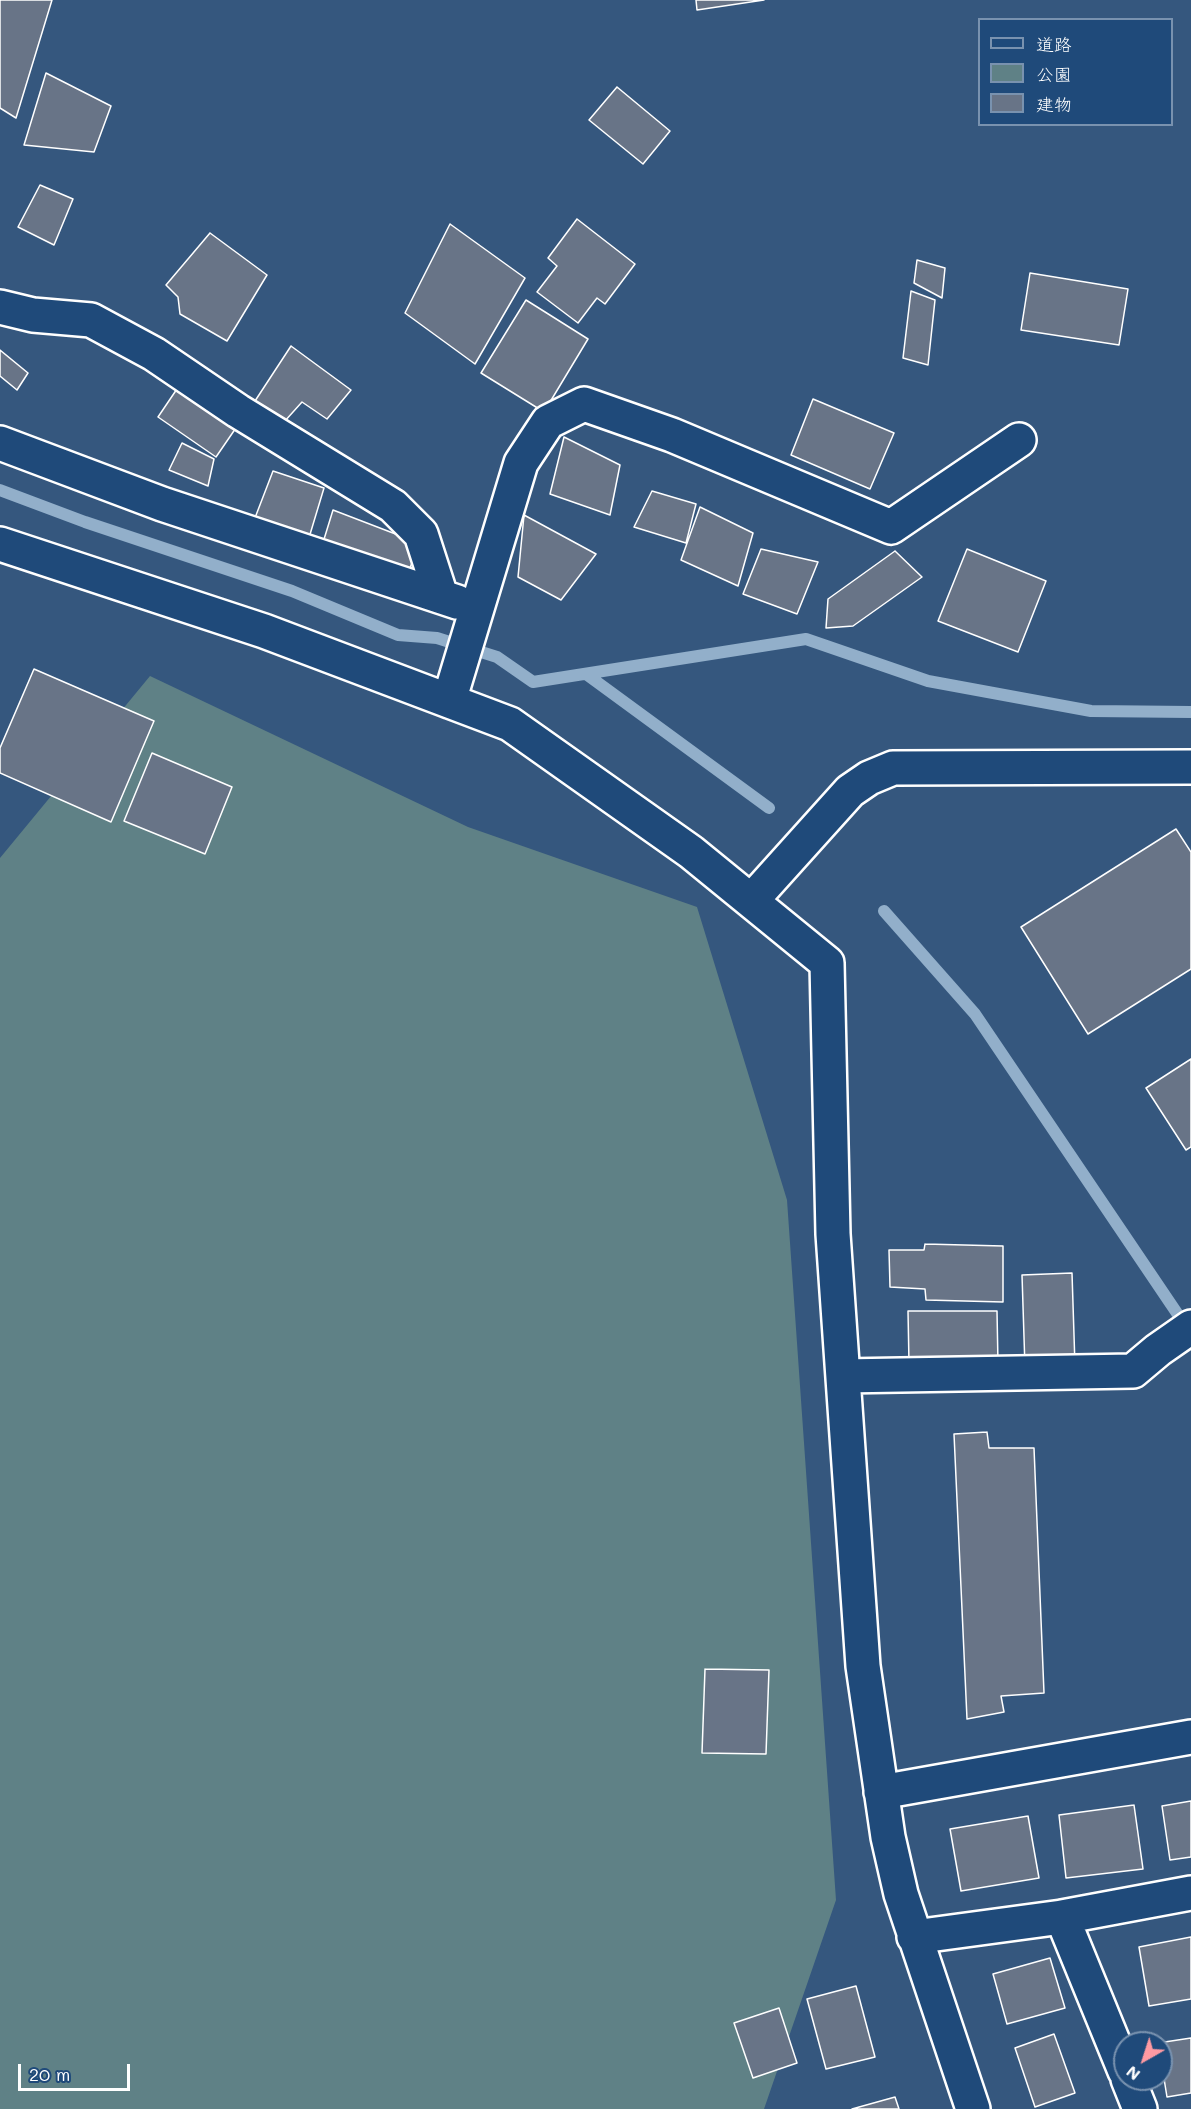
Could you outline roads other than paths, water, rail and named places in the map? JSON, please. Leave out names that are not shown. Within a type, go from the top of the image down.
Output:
[{"type":"street","points":[[0,307],[33,315],[91,321],[154,354],[238,411],[393,506],[421,534],[441,596]]},
{"type":"street","points":[[449,701],[521,463],[548,422],[584,404],[672,435],[891,526],[1019,440]]},
{"type":"street","points":[[0,443],[162,504],[441,596],[474,617]]},
{"type":"street","points":[[0,544],[264,631],[510,724],[691,852],[827,963],[833,1234],[863,1666],[881,1792],[901,1894],[973,2109]]},
{"type":"street","points":[[750,901],[850,791],[869,778],[893,768],[1191,767]]},
{"type":"street","points":[[843,1377],[1133,1371],[1191,1327]]},
{"type":"street","points":[[881,1792],[1191,1737]]},
{"type":"street","points":[[914,1937],[1062,1917],[1191,1893]]},
{"type":"street","points":[[1062,1917],[1113,2042]]},
{"type":"street","points":[[1133,2091],[1140,2109]]},
{"type":"waterway","points":[[0,490],[85,522],[292,591],[398,635],[437,638],[497,657],[533,682],[806,639],[928,681],[1091,711],[1191,712]]},
{"type":"waterway","points":[[586,674],[769,808]]},
{"type":"waterway","points":[[884,911],[975,1014],[1187,1328]]}]
